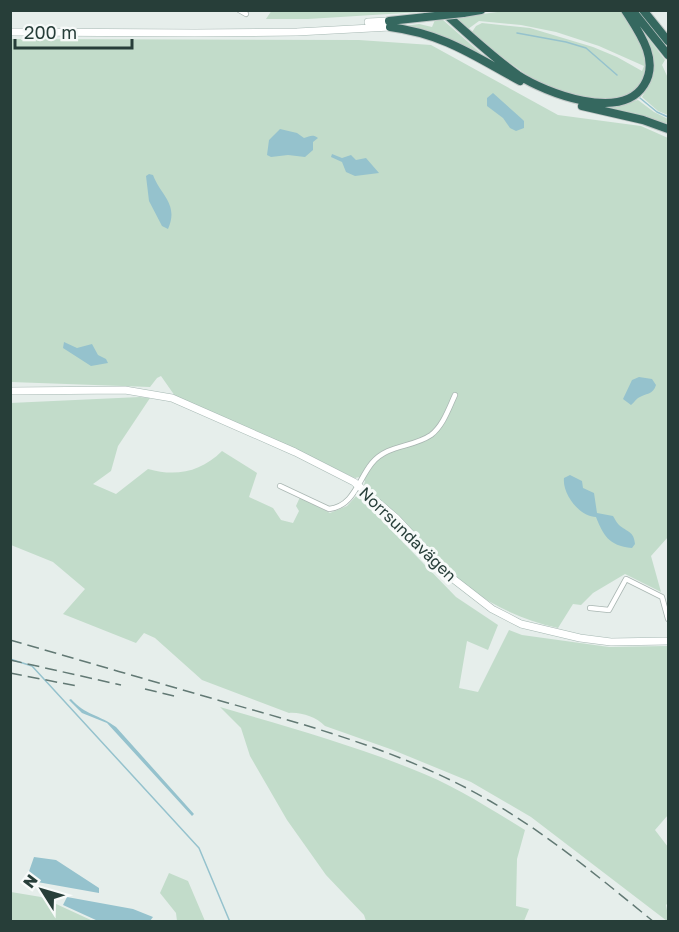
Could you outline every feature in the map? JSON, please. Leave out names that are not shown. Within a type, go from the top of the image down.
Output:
[{"type":"highway","points":[[434,10],[519,81]]},
{"type":"highway","points":[[441,10],[520,76],[568,97],[608,103],[633,97],[644,85],[649,74],[650,60],[646,47],[625,10]]},
{"type":"highway","points":[[389,24],[481,10]]},
{"type":"highway","points":[[632,10],[669,55]]},
{"type":"highway","points":[[643,10],[669,41]]},
{"type":"highway","points":[[389,24],[453,43],[519,81],[562,101],[643,120],[669,129]]},
{"type":"street","points":[[239,10],[246,14]]},
{"type":"street","points":[[10,33],[249,32],[389,24]]},
{"type":"street","name":"Norrsundavägen","points":[[10,391],[125,390],[172,398],[295,452],[358,485],[396,518],[452,578],[492,609],[528,626],[580,638],[612,642],[669,641]]},
{"type":"street","points":[[280,486],[329,509],[337,508],[347,502],[371,465],[386,452],[431,435],[455,395]]},
{"type":"street","points":[[590,608],[609,610],[626,579],[662,597],[669,620]]},
{"type":"green space","points":[[272,10],[417,10],[421,12],[308,19],[266,19]]},
{"type":"green space","points":[[512,10],[621,11],[640,40],[648,61],[641,87],[635,91],[632,90],[631,94],[609,99],[587,99],[566,94],[525,74],[506,60],[472,32],[476,26],[482,23],[530,28],[593,47],[642,71],[644,66],[599,46],[556,32],[521,25],[479,21],[468,29],[445,11],[468,16]]},
{"type":"green space","points":[[435,20],[443,20],[491,62],[405,26],[419,24],[432,27]]},
{"type":"green space","points":[[637,23],[665,60],[662,65],[668,78],[668,115],[658,111],[642,97],[654,68],[648,43]]},
{"type":"green space","points":[[11,39],[359,40],[431,45],[558,115],[641,126],[668,138],[668,537],[651,556],[661,592],[625,574],[593,593],[581,605],[573,604],[558,628],[539,623],[505,610],[461,582],[364,485],[365,481],[360,477],[355,478],[175,396],[161,376],[150,387],[11,382]]},
{"type":"green space","points":[[638,100],[668,119],[668,127],[589,105],[610,107]]},
{"type":"green space","points":[[150,398],[118,446],[111,471],[93,484],[116,494],[148,469],[168,473],[188,471],[206,464],[222,451],[257,473],[249,497],[273,508],[281,520],[293,523],[299,511],[296,506],[300,497],[330,513],[347,506],[357,495],[456,597],[498,625],[488,650],[467,641],[459,688],[478,692],[509,630],[522,635],[609,647],[667,646],[668,815],[655,830],[668,847],[667,921],[531,817],[471,782],[393,750],[325,726],[308,716],[289,713],[202,680],[155,638],[144,633],[136,643],[63,614],[85,589],[53,562],[11,545],[10,403]]},
{"type":"green space","points":[[220,707],[341,743],[427,775],[456,789],[525,830],[517,859],[516,906],[529,909],[524,921],[366,921],[364,915],[326,875],[287,820],[250,756],[241,728]]},
{"type":"green space","points":[[169,873],[188,881],[205,921],[177,921],[176,913],[160,893]]},
{"type":"green space","points":[[11,892],[41,897],[93,921],[11,921]]},
{"type":"water","points":[[493,93],[524,121],[524,128],[516,131],[510,128],[503,118],[487,106],[487,98]]},
{"type":"water","points":[[280,129],[297,133],[304,138],[311,136],[318,138],[313,142],[313,150],[305,157],[267,155],[269,140]]},
{"type":"water","points":[[332,154],[342,158],[351,155],[356,160],[366,158],[379,173],[355,176],[346,172],[342,162],[331,157]]},
{"type":"water","points":[[153,175],[170,206],[171,220],[168,229],[162,226],[149,201],[146,176]]},
{"type":"water","points":[[64,342],[77,348],[92,344],[98,355],[106,359],[108,363],[91,366],[63,348]]},
{"type":"water","points":[[639,377],[652,379],[656,385],[651,392],[638,398],[631,405],[623,399],[632,380]]},
{"type":"water","points":[[570,475],[582,481],[583,488],[594,493],[597,513],[613,516],[619,525],[632,534],[635,544],[632,548],[612,542],[604,534],[596,517],[584,513],[573,504],[564,484],[564,478]]},
{"type":"water","points":[[71,699],[87,712],[116,727],[194,814],[192,816],[107,723],[82,713],[69,700]]},
{"type":"water","points":[[34,857],[56,860],[99,888],[99,893],[26,880]]},
{"type":"water","points":[[67,897],[133,909],[153,917],[150,921],[98,921],[63,905]]},
{"type":"waterway","points":[[517,33],[586,48],[617,75]]},
{"type":"waterway","points":[[640,98],[657,112],[668,117]]},
{"type":"waterway","points":[[10,659],[32,666],[199,848],[230,922]]},
{"type":"railway","points":[[10,640],[296,722],[428,769],[490,801],[533,828],[654,922]]},
{"type":"railway","points":[[10,660],[121,685]]},
{"type":"railway","points":[[10,673],[77,686]]},
{"type":"railway","points":[[145,689],[174,696]]}]
